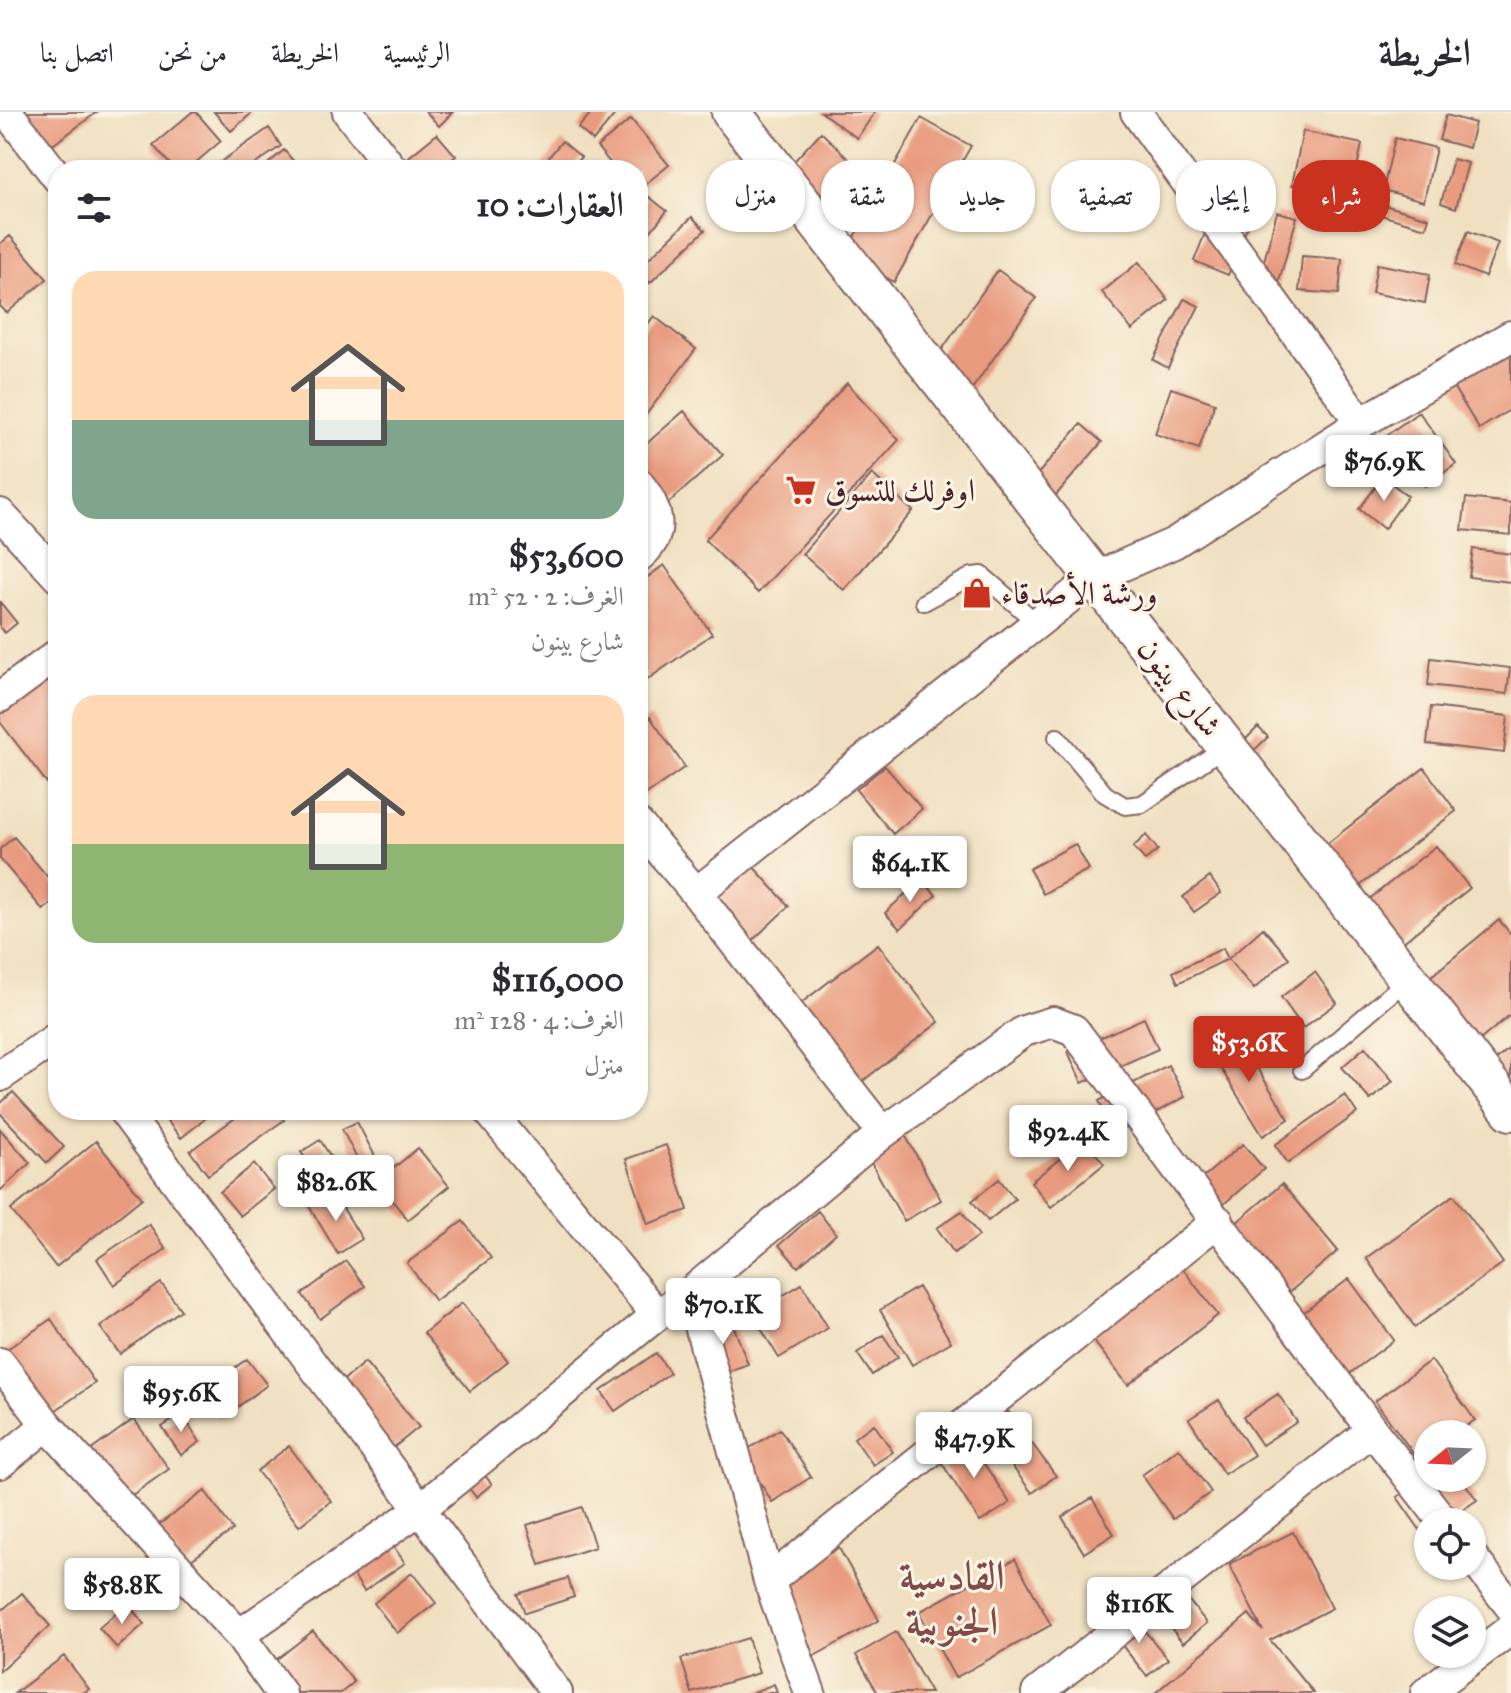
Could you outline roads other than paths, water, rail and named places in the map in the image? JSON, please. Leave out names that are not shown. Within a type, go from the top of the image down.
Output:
[{"type":"street","points":[[7,112],[48,165]]},
{"type":"street","points":[[348,112],[385,160]]},
{"type":"street","name":"شارع بينون","points":[[731,112],[1511,1111]]},
{"type":"street","points":[[1136,112],[1361,423]]},
{"type":"street","points":[[696,893],[1094,578],[1174,543],[1361,423],[1511,336]]},
{"type":"street","points":[[648,495],[658,523],[648,549]]},
{"type":"street","points":[[0,514],[48,566]]},
{"type":"street","points":[[0,697],[48,661]]},
{"type":"street","points":[[648,836],[883,1133]]},
{"type":"street","points":[[239,1635],[419,1510],[883,1133],[1024,1031],[1053,1022],[1074,1030],[1433,1508]]},
{"type":"street","points":[[0,1076],[48,1044]]},
{"type":"street","points":[[130,1120],[557,1693]]},
{"type":"street","points":[[496,1120],[657,1315]]},
{"type":"street","points":[[769,1581],[1218,1221]]},
{"type":"street","points":[[691,1292],[769,1581],[810,1693]]},
{"type":"street","points":[[0,1363],[47,1425],[239,1635],[281,1693]]},
{"type":"street","points":[[0,1463],[47,1425]]},
{"type":"street","points":[[1037,1693],[1372,1430]]},
{"type":"street","points":[[1486,1575],[1511,1607]]},
{"type":"street","points":[[1426,1693],[1511,1629]]},
{"type":"lane","points":[[924,602],[972,576],[982,575],[1037,623]]},
{"type":"lane","points":[[1057,737],[1105,794],[1125,806],[1142,804],[1226,746]]},
{"type":"lane","points":[[1302,1070],[1408,979]]},
{"type":"place","name":"اوفرلك للتسوق","points":[[801,490]]},
{"type":"place","name":"ورشة الأصدقاء","points":[[977,593]]},
{"type":"district","name":"القادسية الجنوبية","points":[[952,1598]]}]
